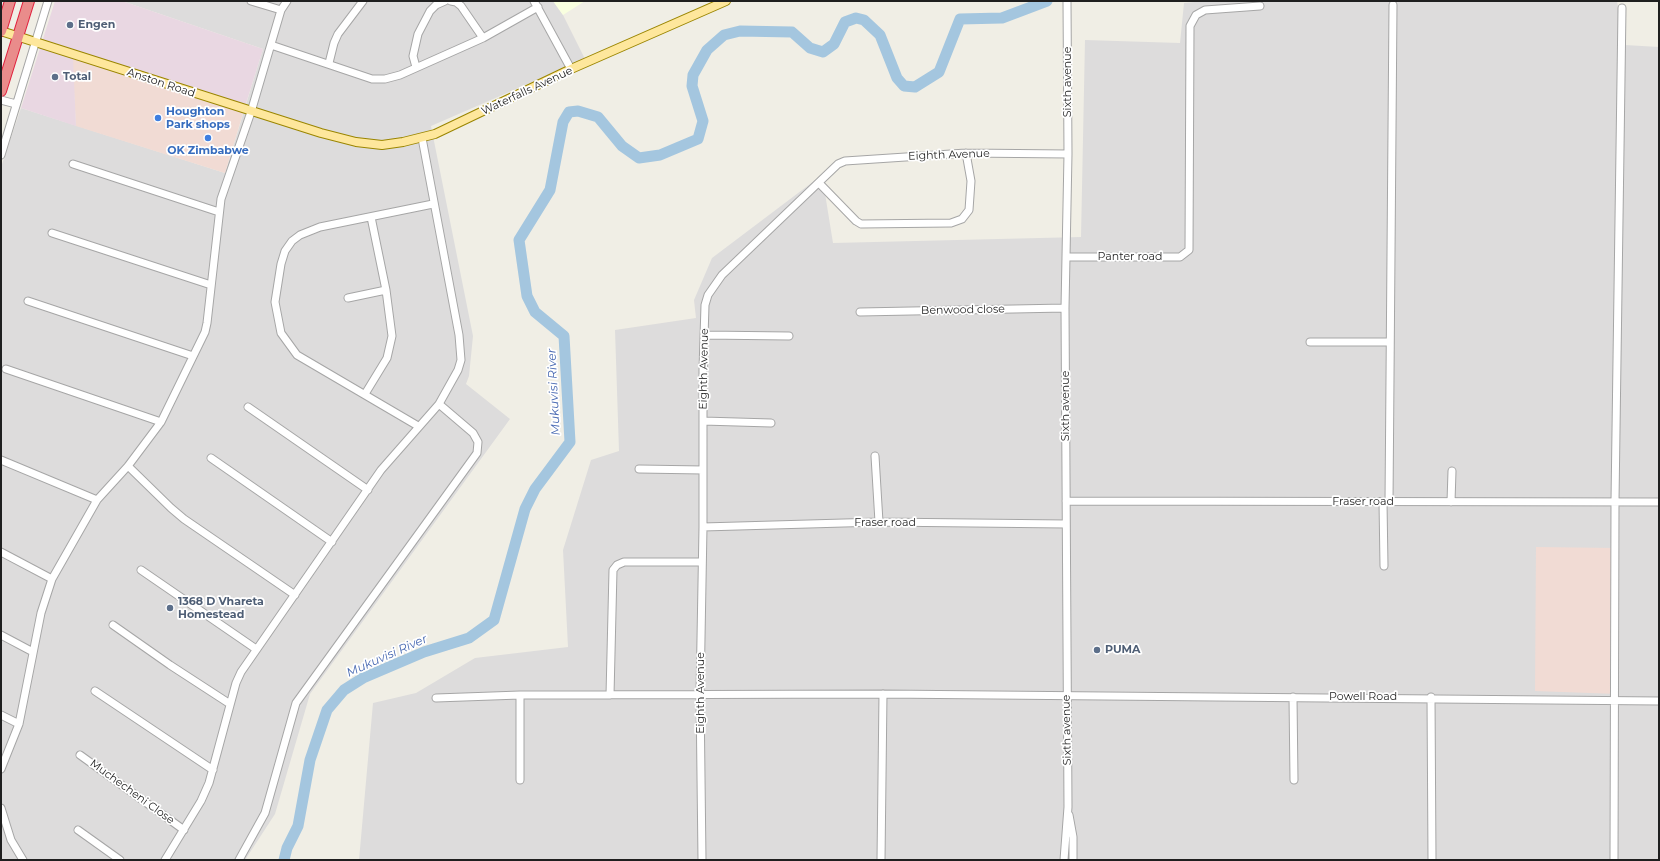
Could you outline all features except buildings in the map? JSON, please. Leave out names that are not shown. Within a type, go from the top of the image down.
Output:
[{"type":"highway","points":[[1,31],[10,1]]},
{"type":"highway","points":[[1,91],[29,1]]},
{"type":"main road","name":"Waterfalls Avenue","points":[[321,133],[356,142],[376,145],[393,144],[422,138],[451,127],[572,69],[726,1]]},
{"type":"main road","name":"Anston Road","points":[[1,31],[251,112],[321,133]]},
{"type":"street","points":[[1,155],[34,42],[48,1]]},
{"type":"street","points":[[251,1],[281,10]]},
{"type":"street","points":[[1,769],[18,724],[41,613],[52,578],[97,500],[128,466],[161,422],[208,323],[221,199],[251,112],[281,10],[287,1]]},
{"type":"street","points":[[329,63],[338,34],[363,1]]},
{"type":"street","points":[[416,68],[413,56],[418,34],[430,11],[436,5],[445,1]]},
{"type":"street","points":[[450,1],[456,2],[461,6],[482,38]]},
{"type":"street","name":"Sixth avenue","points":[[1067,3],[1068,154],[1065,308],[1066,696],[1068,807]]},
{"type":"street","points":[[271,45],[329,63],[372,79],[385,79],[416,68],[482,38],[536,4],[572,69]]},
{"type":"street","points":[[1384,566],[1390,342],[1393,5]]},
{"type":"street","name":"Panter road","points":[[1066,257],[1180,257],[1186,253],[1190,247],[1190,26],[1196,15],[1205,10],[1260,6]]},
{"type":"street","points":[[1614,860],[1615,501],[1622,8]]},
{"type":"street","points":[[1,100],[16,104]]},
{"type":"street","points":[[165,860],[201,801],[213,770],[236,683],[256,650],[393,455],[439,404],[458,370],[461,347],[433,204],[422,138]]},
{"type":"street","points":[[819,183],[856,221],[861,224],[950,223],[962,218],[969,210],[971,181],[966,154]]},
{"type":"street","name":"Eighth Avenue","points":[[702,860],[700,694],[704,527],[704,335],[706,300],[722,275],[838,164],[849,160],[966,154],[1068,154]]},
{"type":"street","points":[[73,164],[219,212]]},
{"type":"street","points":[[418,426],[366,394],[297,355],[281,333],[275,302],[281,264],[285,251],[292,241],[309,230],[433,204]]},
{"type":"street","points":[[366,394],[387,358],[390,347],[391,324],[386,290],[371,217]]},
{"type":"street","points":[[52,233],[211,285]]},
{"type":"street","points":[[348,298],[386,290]]},
{"type":"street","points":[[28,301],[193,356]]},
{"type":"street","name":"Benwood close","points":[[860,312],[1065,308]]},
{"type":"street","points":[[704,335],[789,336]]},
{"type":"street","points":[[1310,342],[1390,342]]},
{"type":"street","points":[[6,369],[161,422]]},
{"type":"street","points":[[239,860],[265,813],[296,703],[477,453],[478,442],[474,433],[439,404]]},
{"type":"street","points":[[248,407],[368,490]]},
{"type":"street","points":[[703,421],[771,423]]},
{"type":"street","points":[[874,456],[879,522]]},
{"type":"street","points":[[211,458],[332,542]]},
{"type":"street","points":[[1,460],[97,500]]},
{"type":"street","points":[[128,466],[184,519],[295,594]]},
{"type":"street","points":[[639,469],[703,470]]},
{"type":"street","points":[[1451,502],[1452,471]]},
{"type":"street","name":"Fraser road","points":[[1066,501],[1659,502]]},
{"type":"street","name":"Fraser road","points":[[704,527],[879,522],[1066,524]]},
{"type":"street","points":[[1,552],[52,578]]},
{"type":"street","points":[[610,695],[613,570],[617,565],[624,562],[702,562]]},
{"type":"street","points":[[141,570],[256,650]]},
{"type":"street","points":[[113,625],[170,665],[230,704]]},
{"type":"street","points":[[1,635],[33,652]]},
{"type":"street","points":[[95,691],[213,770]]},
{"type":"street","points":[[881,860],[883,694]]},
{"type":"street","name":"Powell Road","points":[[436,698],[520,695],[883,694],[1431,697],[1615,701],[1659,700]]},
{"type":"street","points":[[520,695],[520,780]]},
{"type":"street","points":[[1293,697],[1294,780]]},
{"type":"street","points":[[1431,697],[1432,860]]},
{"type":"street","points":[[1,715],[18,724]]},
{"type":"street","name":"Muchecheni Close","points":[[80,755],[184,830]]},
{"type":"street","points":[[1064,860],[1068,807]]},
{"type":"street","points":[[1068,807],[1073,837],[1073,860]]},
{"type":"street","points":[[1,808],[7,830],[23,860]]},
{"type":"street","points":[[78,830],[120,860]]},
{"type":"shaded area","points":[[55,1],[122,1],[263,49],[244,110],[73,58],[76,126],[21,108]]},
{"type":"shaded area","points":[[122,1],[553,1],[563,15],[585,59],[431,126],[473,336],[469,376],[466,384],[510,419],[310,694],[275,814],[245,860],[1,860],[1,167],[21,108],[225,173],[263,49]]},
{"type":"shaded area","points":[[553,1],[585,1],[563,15]]},
{"type":"shaded area","points":[[1205,1],[1617,1],[1625,45],[1659,47],[1659,860],[359,860],[373,703],[416,693],[475,658],[568,647],[563,550],[591,460],[619,451],[615,330],[696,318],[694,300],[712,258],[822,175],[833,243],[1081,237],[1085,40],[1180,43],[1184,3]]},
{"type":"shaded area","name":"Houghton Park shops","points":[[72,58],[244,110],[225,173],[76,126]]},
{"type":"shaded area","points":[[1536,547],[1617,548],[1617,694],[1535,691]]},
{"type":"waterway","name":"Mukuvisi River","points":[[284,860],[287,848],[298,826],[310,760],[327,710],[344,690],[363,678],[424,652],[469,638],[494,620],[525,509],[535,489],[570,442],[564,336],[535,312],[527,296],[519,240],[550,190],[563,122],[569,112],[578,111],[598,117],[622,146],[639,158],[660,155],[698,139],[703,121],[692,86],[693,75],[707,50],[724,35],[740,31],[792,32],[810,48],[823,52],[834,44],[845,22],[856,18],[864,20],[880,35],[897,78],[904,86],[915,87],[939,72],[960,19],[1002,18],[1047,1]]},
{"type":"place","name":"Engen","points":[[70,25]]},
{"type":"place","name":"Total","points":[[55,77]]},
{"type":"place","name":"Houghton Park shops","points":[[158,118]]},
{"type":"place","name":"OK Zimbabwe","points":[[208,138]]},
{"type":"place","name":"1368 D Vhareta Homestead","points":[[170,608]]},
{"type":"place","name":"PUMA","points":[[1097,650]]}]
